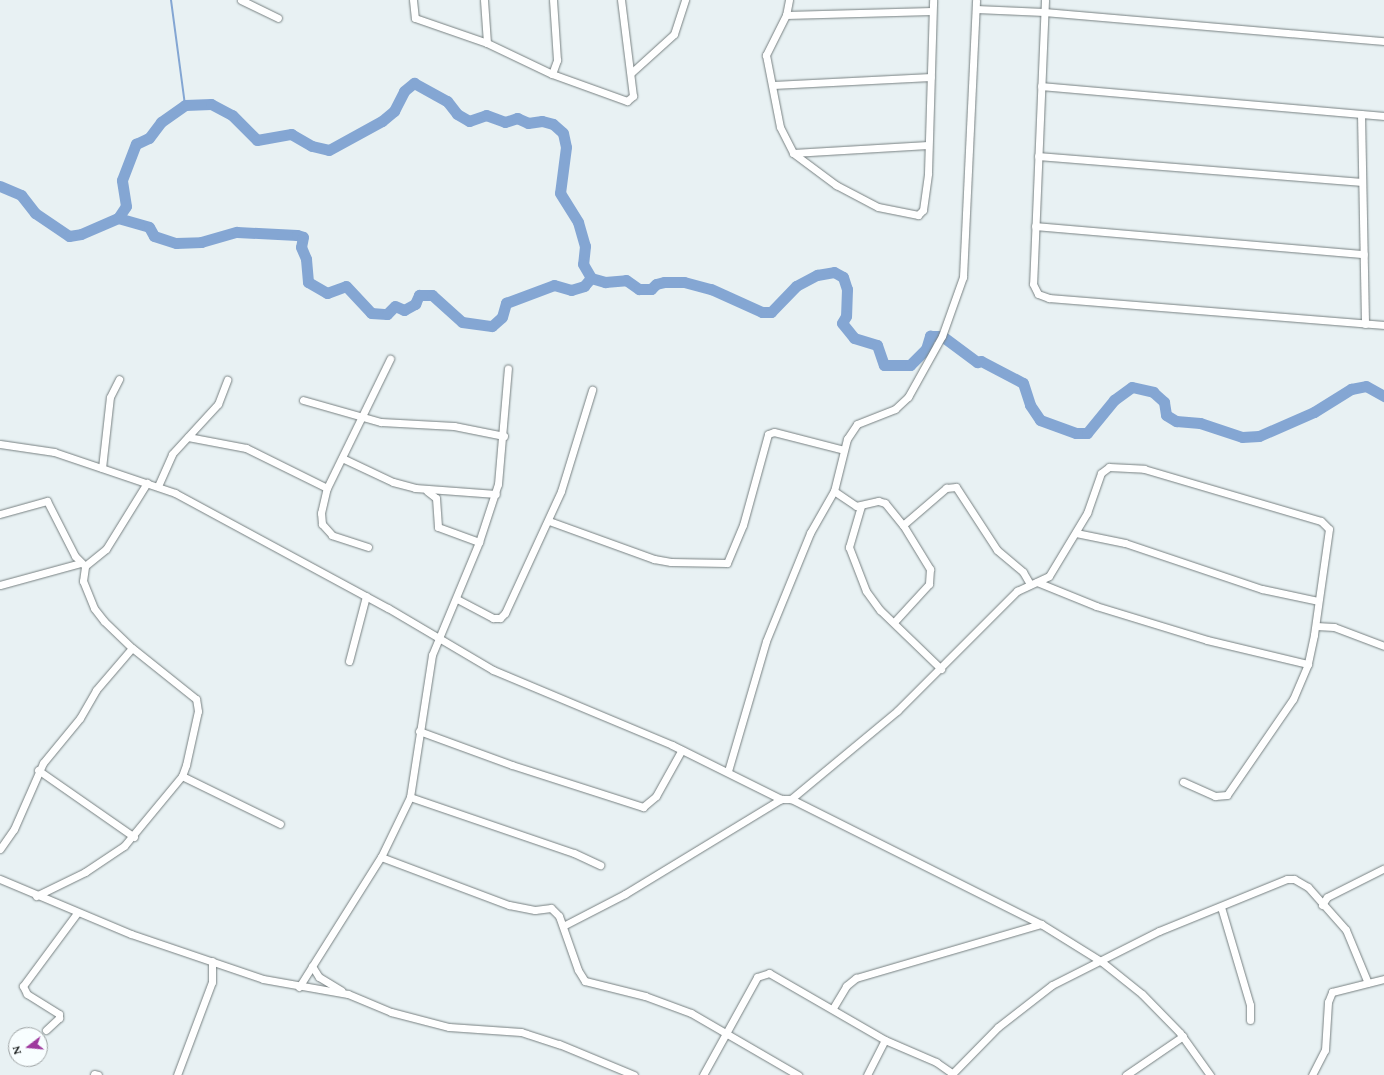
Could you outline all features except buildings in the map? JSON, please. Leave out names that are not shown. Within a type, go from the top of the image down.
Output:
[{"type":"street","points":[[241,0],[278,18]]},
{"type":"street","points":[[413,0],[415,18],[487,44],[552,74],[627,101],[633,96],[621,0]]},
{"type":"street","points":[[484,0],[487,44]]},
{"type":"street","points":[[552,74],[557,60],[553,0]]},
{"type":"street","points":[[630,73],[674,34],[685,0]]},
{"type":"street","points":[[789,0],[786,15],[767,50],[780,127],[793,153],[836,186],[878,207],[918,215],[923,210],[928,145],[933,0]]},
{"type":"street","points":[[728,771],[766,641],[810,533],[834,491],[844,450],[857,424],[895,409],[908,397],[942,336],[963,277],[976,0]]},
{"type":"street","points":[[1045,0],[1033,284],[1035,291],[1043,296],[1384,325]]},
{"type":"street","points":[[976,9],[1044,12],[1384,41]]},
{"type":"street","points":[[786,15],[932,11]]},
{"type":"street","points":[[773,85],[931,77]]},
{"type":"street","points":[[1041,86],[1384,116]]},
{"type":"street","points":[[1361,114],[1365,324]]},
{"type":"street","points":[[793,153],[928,145]]},
{"type":"street","points":[[1038,156],[1362,182]]},
{"type":"street","points":[[1035,226],[1364,254]]},
{"type":"street","points":[[368,547],[342,540],[326,530],[320,513],[328,488],[390,359]]},
{"type":"street","points":[[299,987],[381,857],[410,797],[419,731],[432,655],[457,599],[496,494],[504,436],[508,368]]},
{"type":"street","points":[[102,468],[110,397],[119,379]]},
{"type":"street","points":[[158,486],[172,454],[218,404],[227,380]]},
{"type":"street","points":[[457,599],[493,618],[503,616],[549,521],[592,390]]},
{"type":"street","points":[[303,400],[381,422],[454,426],[504,436]]},
{"type":"street","points":[[549,521],[654,559],[671,562],[727,563],[743,525],[768,434],[774,432],[844,450]]},
{"type":"street","points":[[188,437],[246,448],[328,488]]},
{"type":"street","points":[[0,444],[43,449],[158,486],[366,596],[507,677],[728,771],[781,799],[791,799],[1041,924],[1102,962],[1142,994],[1183,1036],[1210,1075]]},
{"type":"street","points":[[342,458],[393,482],[425,490],[496,494]]},
{"type":"street","points":[[791,799],[861,742],[941,669],[1017,591],[1053,570],[1076,533],[1104,469],[1144,469],[1325,524],[1329,529],[1329,544],[1318,601],[1316,626],[1308,664],[1293,699],[1231,792],[1222,797],[1215,796],[1184,782]]},
{"type":"street","points":[[0,585],[83,565],[106,549],[148,483]]},
{"type":"street","points":[[903,525],[946,488],[956,487],[997,550],[1023,572],[1033,583],[1096,606],[1207,640],[1308,664]]},
{"type":"street","points":[[425,490],[436,498],[438,527],[479,542]]},
{"type":"street","points":[[834,491],[852,504],[861,506],[881,501],[903,525],[930,569],[931,576],[929,584],[894,622]]},
{"type":"street","points":[[0,514],[47,501],[83,565],[83,581],[94,608],[132,648],[198,701],[191,745],[182,776],[134,837],[85,872],[36,896]]},
{"type":"street","points":[[861,506],[849,542],[850,553],[866,591],[894,622],[941,669]]},
{"type":"street","points":[[1076,533],[1125,543],[1256,587],[1318,601]]},
{"type":"street","points":[[349,661],[366,596]]},
{"type":"street","points":[[1316,626],[1334,627],[1384,646]]},
{"type":"street","points":[[0,849],[14,829],[38,770],[80,718],[103,680],[132,648]]},
{"type":"street","points":[[419,731],[512,765],[643,807],[656,796],[681,751]]},
{"type":"street","points":[[38,770],[134,837]]},
{"type":"street","points":[[182,776],[280,824]]},
{"type":"street","points":[[410,797],[574,853],[600,865]]},
{"type":"street","points":[[563,926],[625,894],[781,799]]},
{"type":"street","points":[[381,857],[518,908],[551,908],[563,926],[578,970],[586,981],[645,996],[691,1013],[788,1073],[798,1075]]},
{"type":"street","points":[[1322,905],[1327,897],[1383,869]]},
{"type":"street","points":[[0,879],[77,913],[263,979],[299,987],[348,994]]},
{"type":"street","points":[[703,1075],[757,977],[763,974],[774,975],[833,1008],[885,1040],[936,1062],[952,1074],[1024,1005],[1052,985],[1102,962],[1159,931],[1221,907],[1244,894],[1287,879],[1301,882],[1349,936],[1368,983]]},
{"type":"street","points":[[1221,907],[1250,1005],[1250,1020]]},
{"type":"street","points":[[48,1028],[57,1020],[59,1014],[27,994],[23,986],[77,913]]},
{"type":"street","points":[[833,1008],[846,986],[856,978],[1041,924]]},
{"type":"street","points":[[177,1075],[212,982],[212,961]]},
{"type":"street","points":[[312,966],[319,977],[348,994],[391,1012],[430,1023],[527,1034],[634,1075]]},
{"type":"street","points":[[1312,1075],[1327,1040],[1329,996],[1336,989],[1384,979]]},
{"type":"street","points":[[1126,1075],[1183,1036]]},
{"type":"street","points":[[868,1075],[885,1040]]},
{"type":"waterway","points":[[171,0],[185,105]]},
{"type":"waterway","points":[[0,186],[21,195],[35,213],[69,236],[81,234],[118,218],[126,206],[122,180],[136,144],[149,138],[161,122],[185,105],[211,104],[232,115],[257,140],[291,134],[312,146],[329,150],[382,121],[394,111],[404,91],[414,83],[447,101],[457,114],[469,121],[486,115],[505,122],[517,118],[528,123],[542,121],[553,124],[563,133],[566,147],[560,193],[578,222],[585,246],[583,264],[591,278],[605,282],[626,280],[639,289],[651,289],[656,284],[664,282],[684,282],[711,289],[762,312],[771,312],[796,286],[817,275],[834,272],[843,277],[847,289],[846,316],[842,323],[854,338],[877,345],[884,365],[910,365],[926,349],[930,336],[942,336],[977,362],[981,361],[1023,383],[1030,405],[1040,420],[1076,433],[1087,433],[1114,400],[1132,387],[1153,392],[1164,402],[1166,415],[1176,421],[1200,423],[1242,437],[1259,436],[1314,412],[1351,389],[1366,386],[1384,396]]},
{"type":"waterway","points":[[118,218],[149,227],[154,236],[176,243],[201,242],[237,232],[297,235],[303,237],[301,247],[306,259],[308,282],[327,293],[346,286],[371,313],[387,314],[395,306],[404,310],[415,304],[419,295],[432,295],[462,322],[492,326],[502,317],[506,303],[554,285],[571,290],[584,286],[591,278]]}]
